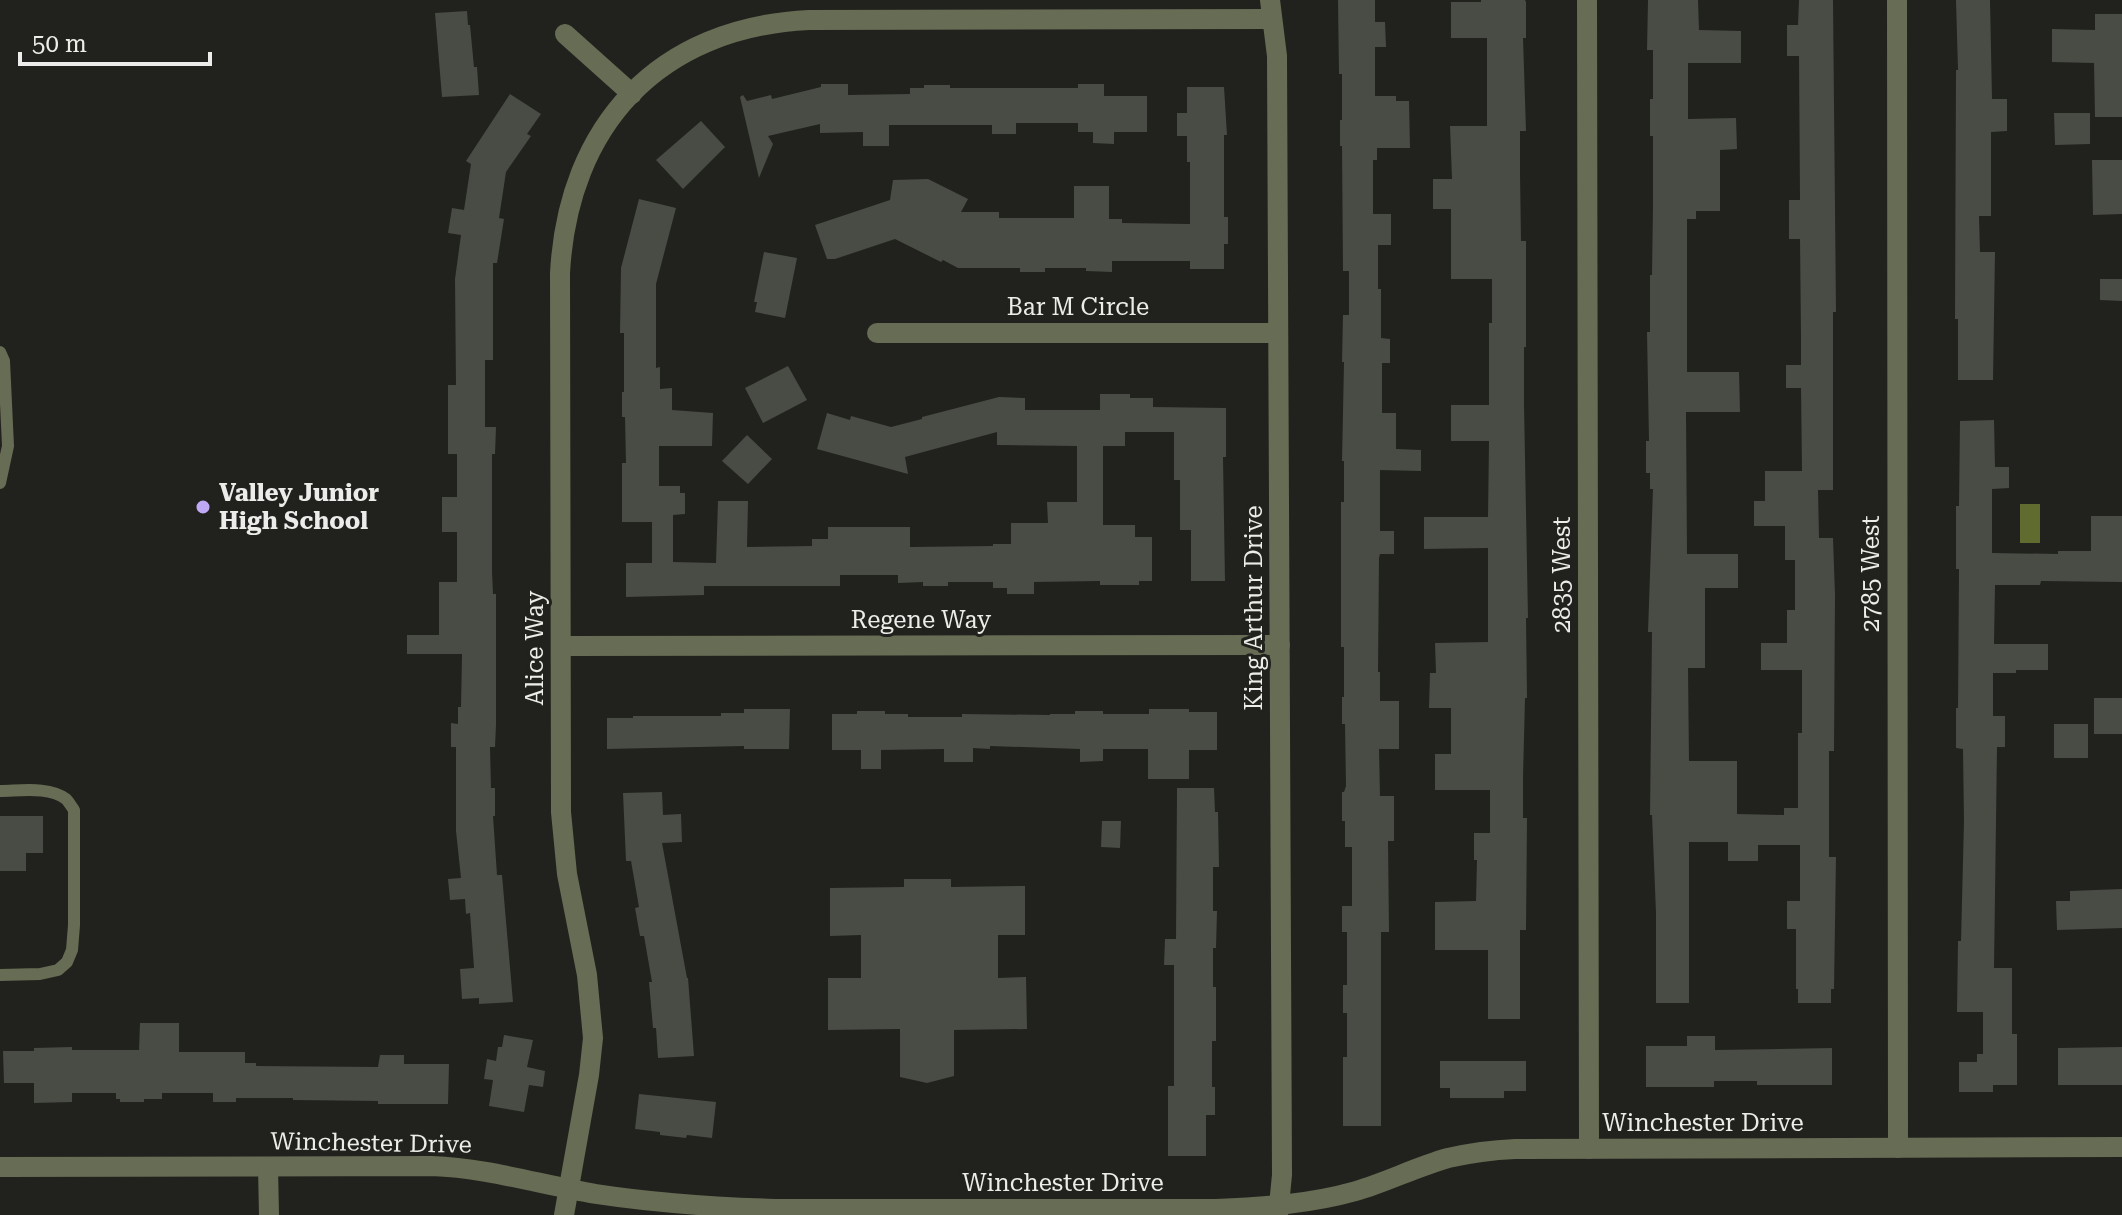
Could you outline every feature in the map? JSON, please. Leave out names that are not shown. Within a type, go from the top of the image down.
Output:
[{"type":"street","name":"2835 West","points":[[1587,0],[1589,1149]]},
{"type":"street","name":"2785 West","points":[[1897,0],[1898,1148]]},
{"type":"street","name":"Alice Way","points":[[564,1215],[593,1038],[587,975],[567,874],[561,797],[561,248],[571,198],[593,144],[610,118],[632,94],[678,56],[702,42],[782,21],[1271,10]]},
{"type":"street","name":"King Arthur Drive","points":[[1271,10],[1277,56],[1282,1175],[1279,1210]]},
{"type":"street","points":[[565,34],[632,94]]},
{"type":"street","name":"Bar M Circle","points":[[877,333],[1278,333]]},
{"type":"street","name":"Regene Way","points":[[562,646],[1280,645]]},
{"type":"street","name":"Winchester Drive","points":[[0,1167],[452,1167],[569,1189],[684,1204],[775,1209],[1279,1210],[1355,1191],[1445,1159],[1515,1149],[2122,1147]]},
{"type":"street","points":[[268,1167],[269,1215]]},
{"type":"lane","points":[[0,352],[4,361],[8,446],[0,483]]},
{"type":"lane","points":[[0,791],[53,794],[66,799],[74,810],[74,925],[72,950],[67,962],[58,970],[40,974],[0,975]]},
{"type":"shaded area","points":[[2020,504],[2040,504],[2040,543],[2020,543]]},
{"type":"building","points":[[1338,0],[1375,0],[1375,22],[1385,22],[1386,47],[1375,47],[1375,96],[1396,96],[1396,101],[1409,101],[1410,148],[1377,148],[1377,160],[1373,160],[1373,214],[1391,214],[1391,245],[1378,245],[1381,338],[1390,339],[1390,363],[1382,363],[1382,413],[1396,413],[1396,449],[1421,450],[1421,471],[1380,470],[1380,531],[1394,531],[1394,554],[1380,554],[1379,558],[1380,701],[1399,701],[1399,749],[1379,749],[1380,796],[1394,796],[1394,841],[1388,841],[1389,932],[1381,932],[1381,1126],[1343,1126],[1343,1057],[1347,1057],[1347,1013],[1343,1013],[1343,985],[1347,985],[1347,932],[1342,932],[1342,906],[1352,906],[1352,847],[1345,847],[1345,821],[1342,821],[1342,792],[1346,786],[1345,724],[1342,724],[1344,647],[1341,647],[1341,502],[1344,502],[1342,362],[1343,315],[1349,315],[1349,271],[1343,271],[1342,74],[1339,74]]},
{"type":"building","points":[[1648,0],[1698,0],[1699,30],[1741,31],[1741,63],[1688,63],[1688,119],[1736,118],[1737,149],[1720,150],[1720,211],[1696,211],[1696,219],[1687,219],[1687,372],[1739,372],[1740,412],[1686,412],[1687,554],[1738,554],[1738,588],[1705,588],[1705,668],[1688,668],[1689,761],[1737,761],[1737,814],[1784,815],[1784,808],[1798,808],[1802,670],[1761,670],[1761,643],[1787,643],[1787,610],[1795,610],[1795,560],[1785,560],[1785,526],[1754,526],[1754,501],[1765,501],[1765,471],[1802,471],[1801,388],[1786,388],[1786,365],[1801,365],[1800,239],[1789,239],[1789,200],[1800,200],[1799,56],[1787,56],[1787,25],[1798,25],[1799,0],[1833,0],[1836,312],[1833,312],[1833,490],[1818,490],[1819,538],[1833,538],[1835,595],[1834,751],[1829,751],[1829,857],[1836,857],[1834,989],[1831,989],[1831,1003],[1798,1003],[1796,929],[1787,929],[1787,901],[1800,901],[1800,845],[1758,845],[1758,861],[1728,861],[1728,842],[1689,842],[1689,1003],[1656,1003],[1656,913],[1650,815],[1652,632],[1648,632],[1653,489],[1650,489],[1650,473],[1646,473],[1646,441],[1649,441],[1647,332],[1650,332],[1653,205],[1650,99],[1653,99],[1653,50],[1647,50]]},
{"type":"building","points":[[1956,0],[1990,0],[1992,99],[2007,99],[2007,131],[1991,132],[1991,216],[1979,216],[1980,252],[1995,252],[1993,380],[1958,380],[1958,319],[1955,319]]},
{"type":"building","points":[[1451,2],[1526,2],[1526,38],[1523,38],[1526,131],[1520,131],[1520,173],[1521,241],[1526,241],[1524,405],[1528,618],[1523,818],[1527,818],[1526,930],[1520,930],[1520,1019],[1488,1019],[1488,950],[1435,950],[1435,902],[1476,901],[1474,833],[1490,833],[1490,790],[1435,790],[1435,754],[1451,754],[1451,708],[1429,708],[1430,673],[1436,673],[1435,643],[1488,642],[1488,548],[1424,549],[1424,517],[1488,517],[1489,441],[1451,441],[1451,405],[1489,405],[1492,279],[1451,279],[1451,209],[1433,209],[1433,179],[1452,179],[1450,126],[1487,126],[1487,38],[1451,38]]},
{"type":"building","points":[[467,11],[479,95],[442,97],[435,13]]},
{"type":"building","points":[[2095,14],[2122,14],[2122,117],[2095,117],[2094,63],[2052,62],[2052,29],[2095,30]]},
{"type":"building","points":[[821,84],[848,84],[848,95],[910,94],[910,88],[924,88],[924,85],[950,85],[950,88],[1078,88],[1078,84],[1104,84],[1104,96],[1147,96],[1147,132],[1114,132],[1114,144],[1093,143],[1093,132],[1078,132],[1078,123],[1016,123],[1016,134],[992,134],[992,125],[889,125],[889,146],[863,146],[863,132],[820,133],[820,124],[768,136],[773,144],[759,178],[740,97],[743,95],[747,101],[771,95],[772,99],[821,87]]},
{"type":"building","points":[[1187,87],[1224,87],[1227,135],[1224,135],[1224,217],[1228,217],[1228,244],[1224,244],[1224,269],[1190,269],[1190,261],[1112,261],[1112,272],[1086,271],[1086,268],[1045,268],[1045,272],[1020,272],[1020,268],[958,268],[895,239],[827,259],[815,225],[890,200],[893,180],[928,179],[968,199],[961,212],[999,212],[999,218],[1074,218],[1074,186],[1109,186],[1109,219],[1122,219],[1122,223],[1190,224],[1187,136],[1177,136],[1177,113],[1187,113]]},
{"type":"building","points":[[510,94],[541,114],[527,134],[531,136],[506,172],[499,218],[504,219],[497,263],[493,263],[493,360],[485,360],[485,427],[496,427],[495,454],[492,454],[492,571],[493,594],[496,594],[496,725],[495,747],[490,747],[491,788],[495,788],[493,816],[497,875],[502,875],[513,1002],[479,1004],[479,998],[462,999],[460,969],[474,968],[470,913],[466,914],[465,899],[450,900],[448,879],[461,878],[456,831],[456,747],[451,747],[451,723],[458,724],[458,707],[461,707],[462,654],[407,654],[407,635],[439,635],[439,582],[457,582],[457,532],[442,532],[442,497],[457,497],[457,454],[448,454],[448,385],[456,385],[455,279],[461,235],[448,233],[452,208],[464,210],[471,164],[466,161]]},
{"type":"building","points":[[2054,113],[2090,113],[2090,144],[2055,145]]},
{"type":"building","points":[[701,121],[725,147],[683,189],[656,160]]},
{"type":"building","points":[[2092,160],[2122,160],[2122,214],[2093,215]]},
{"type":"building","points":[[639,199],[676,208],[656,284],[656,368],[660,367],[660,389],[672,388],[672,410],[713,413],[712,446],[659,446],[659,486],[680,486],[680,493],[685,493],[685,514],[673,515],[673,562],[716,563],[718,501],[748,501],[747,547],[812,546],[812,539],[828,539],[828,527],[910,527],[910,547],[1011,544],[1011,523],[1048,523],[1047,502],[1077,502],[1077,446],[997,445],[997,432],[905,457],[908,474],[817,449],[827,413],[891,427],[999,397],[1025,398],[1025,410],[1100,410],[1100,394],[1130,394],[1130,398],[1153,398],[1153,407],[1226,408],[1226,457],[1223,457],[1225,581],[1191,581],[1191,530],[1180,530],[1180,480],[1174,480],[1174,432],[1125,432],[1125,446],[1103,446],[1103,525],[1135,525],[1135,537],[1152,537],[1152,581],[1139,581],[1139,585],[1100,585],[1100,581],[1034,582],[1034,594],[1007,594],[1007,588],[993,588],[993,582],[948,582],[948,586],[923,586],[923,582],[898,583],[898,575],[840,575],[840,586],[704,586],[704,595],[626,597],[626,563],[652,563],[652,522],[622,522],[622,463],[626,463],[625,417],[622,417],[624,333],[620,333],[621,268]]},
{"type":"building","points":[[764,252],[797,258],[785,318],[755,312],[757,302],[754,302]]},
{"type":"building","points":[[2100,279],[2122,279],[2122,301],[2100,300]]},
{"type":"building","points":[[788,366],[807,400],[763,423],[745,388]]},
{"type":"building","points":[[1994,420],[1995,467],[2009,467],[2009,488],[1992,489],[1992,553],[2091,551],[2091,516],[2122,516],[2122,582],[2041,581],[2040,585],[1995,585],[1994,644],[2048,644],[2048,670],[1993,673],[1993,716],[2005,716],[2005,747],[1997,747],[1994,968],[2012,968],[2012,1034],[2017,1034],[2017,1085],[1993,1085],[1993,1092],[1959,1092],[1959,1062],[1977,1062],[1977,1054],[1983,1054],[1983,1012],[1957,1012],[1964,821],[1963,749],[1956,748],[1959,569],[1956,569],[1956,506],[1959,506],[1960,421]]},
{"type":"building","points":[[747,435],[772,459],[748,484],[722,461]]},
{"type":"building","points":[[2094,698],[2122,698],[2122,734],[2094,734]]},
{"type":"building","points":[[744,709],[790,709],[789,749],[744,749],[744,746],[607,749],[607,718],[721,716],[721,713],[744,713]]},
{"type":"building","points":[[1149,709],[1217,712],[1217,750],[1189,750],[1189,779],[1148,779],[1148,749],[1103,749],[1103,761],[1080,762],[1080,749],[973,748],[973,762],[944,762],[944,749],[881,750],[881,769],[861,769],[861,750],[832,750],[832,714],[885,711],[885,714],[908,714],[908,717],[962,717],[962,714],[1075,714],[1075,711],[1149,714]]},
{"type":"building","points":[[2054,724],[2088,724],[2088,758],[2054,758]]},
{"type":"building","points":[[1177,788],[1214,788],[1215,812],[1218,812],[1219,867],[1213,867],[1213,911],[1217,911],[1216,948],[1213,948],[1216,1041],[1212,1041],[1215,1115],[1206,1115],[1206,1156],[1168,1156],[1168,1086],[1174,1086],[1174,965],[1164,965],[1165,939],[1176,939]]},
{"type":"building","points":[[662,792],[663,815],[681,814],[682,842],[662,843],[688,978],[694,1056],[658,1058],[649,982],[652,982],[644,936],[640,936],[635,908],[639,907],[631,861],[626,861],[623,793]]},
{"type":"building","points":[[0,816],[43,816],[43,853],[26,853],[26,871],[0,871]]},
{"type":"building","points":[[1102,821],[1121,821],[1120,848],[1101,847]]},
{"type":"building","points":[[904,879],[951,879],[951,887],[1025,886],[1025,935],[998,935],[998,978],[1026,977],[1027,1029],[954,1030],[954,1076],[927,1083],[900,1077],[900,1029],[828,1030],[828,978],[861,978],[861,935],[830,936],[830,888],[904,887]]},
{"type":"building","points":[[2122,889],[2122,928],[2057,930],[2056,901],[2070,901],[2070,891]]},
{"type":"building","points":[[140,1023],[179,1023],[179,1052],[245,1052],[245,1063],[256,1063],[256,1066],[378,1067],[380,1055],[404,1055],[404,1064],[449,1064],[448,1104],[378,1104],[378,1101],[293,1098],[236,1098],[236,1102],[213,1102],[213,1093],[162,1093],[162,1099],[120,1102],[116,1099],[116,1093],[72,1093],[72,1102],[34,1103],[34,1083],[4,1083],[3,1051],[72,1047],[72,1050],[139,1050]]},
{"type":"building","points":[[504,1035],[533,1040],[527,1067],[545,1071],[543,1087],[529,1085],[524,1112],[489,1106],[493,1080],[484,1079],[487,1059],[496,1061]]},
{"type":"building","points":[[1687,1036],[1715,1036],[1715,1050],[1832,1048],[1832,1085],[1757,1085],[1757,1081],[1714,1081],[1714,1087],[1646,1087],[1646,1046],[1687,1046]]},
{"type":"building","points":[[2122,1047],[2122,1085],[2058,1085],[2058,1048]]},
{"type":"building","points":[[1440,1061],[1526,1061],[1526,1091],[1504,1091],[1504,1098],[1450,1098],[1450,1088],[1440,1088]]},
{"type":"building","points":[[639,1094],[716,1102],[712,1138],[660,1135],[660,1132],[635,1129]]},
{"type":"place","name":"Valley Junior High School","points":[[203,507]]}]
